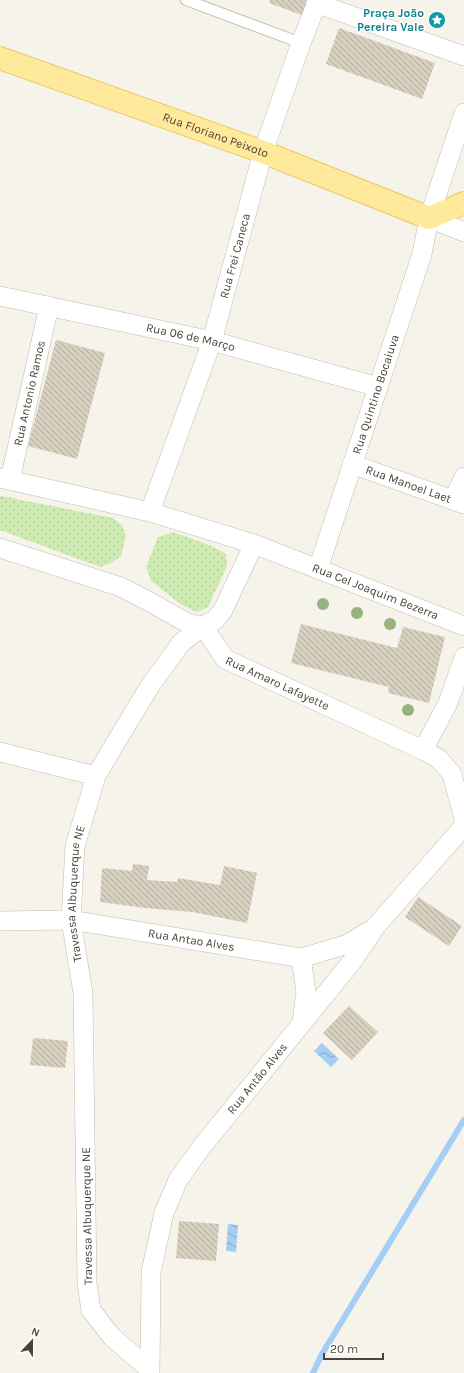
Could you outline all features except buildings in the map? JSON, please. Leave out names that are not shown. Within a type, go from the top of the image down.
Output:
[{"type":"main road","name":"Rua Floriano Peixoto","points":[[0,58],[263,152],[429,218]]},
{"type":"main road","points":[[429,218],[464,203]]},
{"type":"street","name":"Rua Frei Caneca","points":[[150,512],[212,341],[263,152],[317,2]]},
{"type":"street","points":[[317,2],[464,56]]},
{"type":"street","name":"Rua Quintino Bocaiuva","points":[[318,569],[422,254],[429,218],[464,113]]},
{"type":"street","points":[[429,218],[464,232]]},
{"type":"street","name":"Rua 06 de Março","points":[[0,296],[212,341],[378,387]]},
{"type":"street","name":"Rua Antonio Ramos","points":[[5,479],[49,306]]},
{"type":"street","name":"Rua Manoel Laet","points":[[352,464],[459,502]]},
{"type":"street","points":[[459,502],[464,477]]},
{"type":"street","points":[[5,479],[150,512],[254,544]]},
{"type":"street","name":"Rua Cel Joaquim Bezerra","points":[[254,544],[464,626]]},
{"type":"street","name":"Travessa Albuquerque NE","points":[[150,1371],[112,1337],[90,1310],[88,1283],[83,993],[71,920],[75,846],[96,776],[150,686],[181,643],[203,626],[215,620],[223,610],[254,544]]},
{"type":"street","points":[[0,548],[121,587],[189,624],[203,626]]},
{"type":"street","name":"Rua Amaro Lafayette","points":[[203,626],[225,659],[423,750],[439,759],[452,774],[464,819]]},
{"type":"street","points":[[423,750],[456,700],[464,657]]},
{"type":"street","points":[[0,752],[96,776]]},
{"type":"street","name":"Rua Antão Alves","points":[[150,1371],[151,1272],[164,1213],[178,1180],[200,1149],[354,959],[376,926],[464,826]]},
{"type":"street","name":"Rua Antao Alves","points":[[0,921],[71,920],[301,958],[348,944],[376,926]]},
{"type":"street","points":[[301,958],[306,992],[302,1023]]},
{"type":"lane","points":[[186,0],[301,43]]},
{"type":"green space","points":[[1,496],[113,518],[122,525],[126,536],[121,556],[111,563],[100,567],[0,530]]},
{"type":"green space","points":[[173,532],[214,547],[226,554],[227,566],[208,607],[197,612],[182,605],[151,581],[146,567],[158,537]]},
{"type":"water","points":[[322,1043],[339,1059],[331,1067],[314,1051]]},
{"type":"water","points":[[228,1224],[238,1225],[236,1252],[226,1251]]},
{"type":"waterway","points":[[313,1373],[322,1354],[464,1120]]},
{"type":"place","name":"Praça João Pereira Vale","points":[[437,20]]}]
